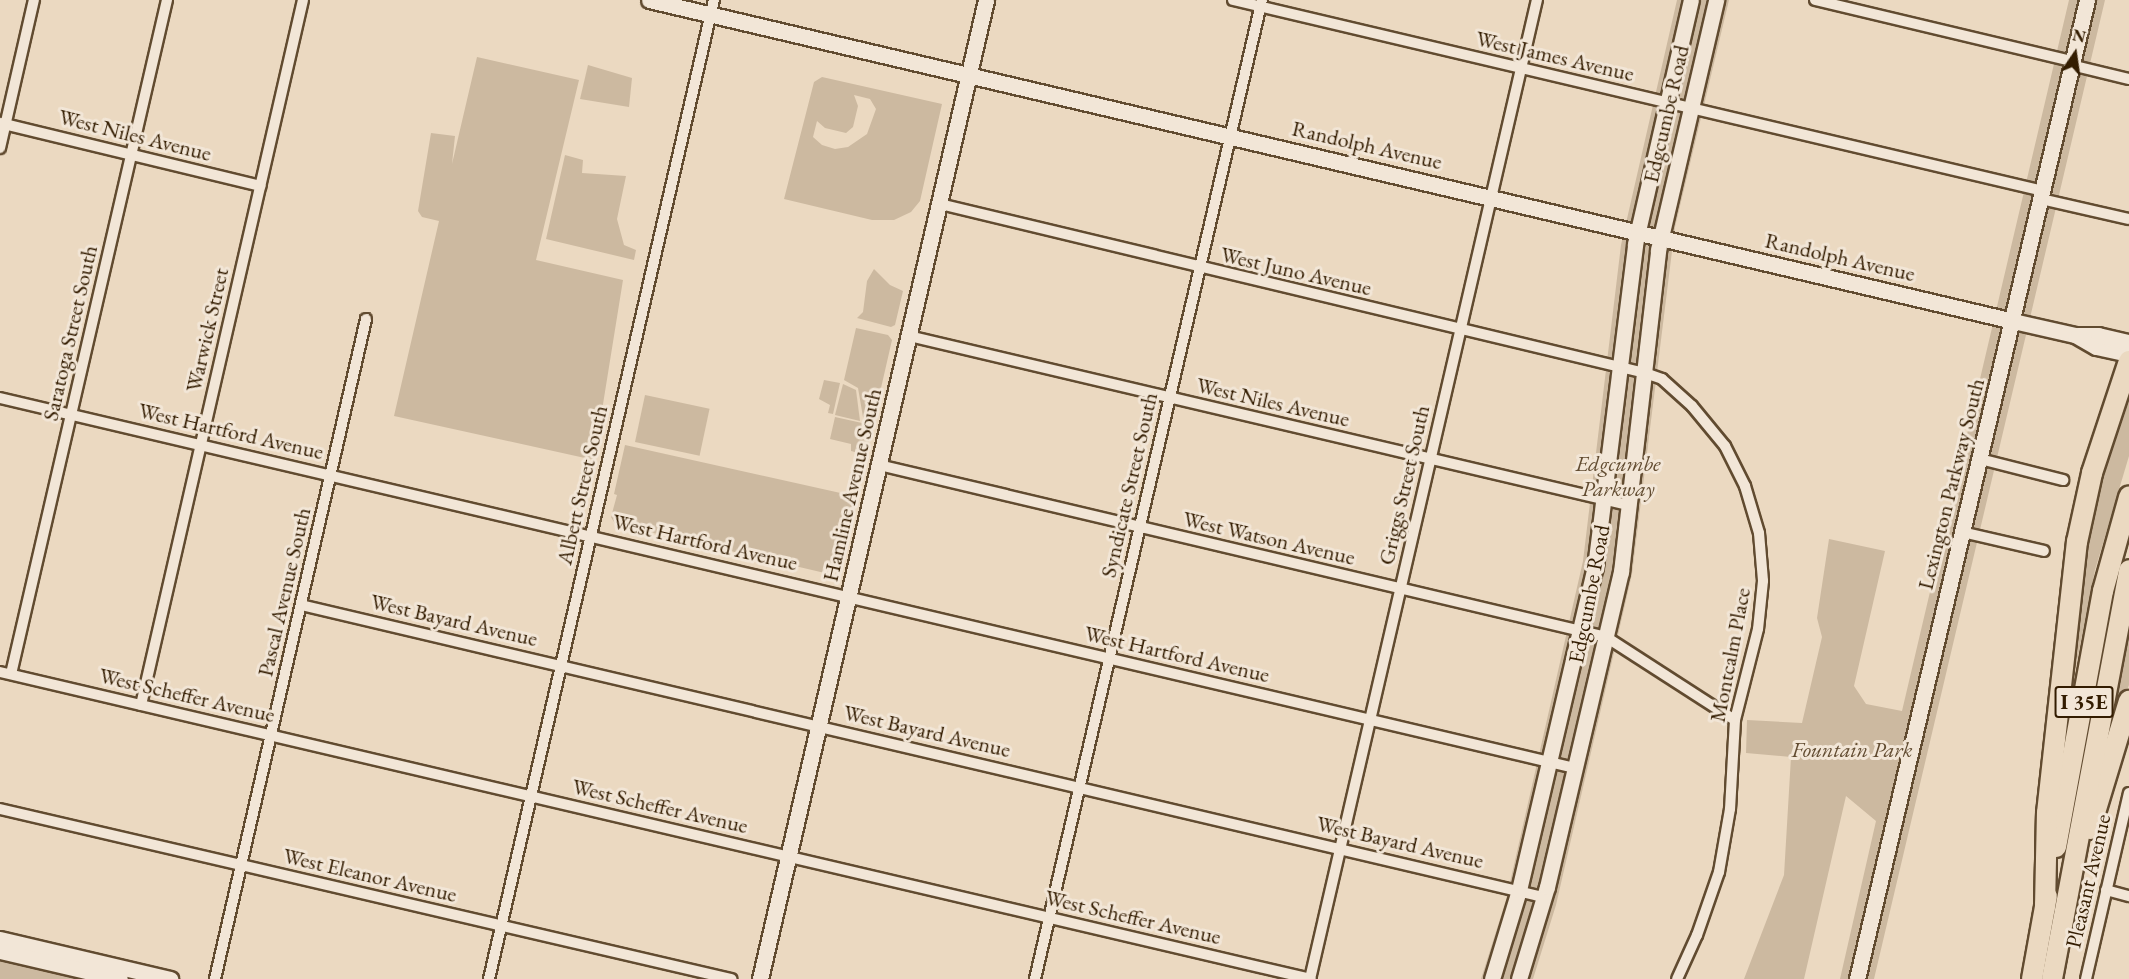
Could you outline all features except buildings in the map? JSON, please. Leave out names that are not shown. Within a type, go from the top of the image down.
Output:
[{"type":"highway","points":[[2045,907],[2048,813],[2079,531],[2092,473],[2129,361]]},
{"type":"highway","name":"I 35E","points":[[2032,979],[2103,591],[2129,497]]},
{"type":"highway","name":"I 35E","points":[[2052,979],[2129,570]]},
{"type":"highway","points":[[2121,607],[2129,587]]},
{"type":"highway","points":[[2070,882],[2129,700]]},
{"type":"street","points":[[0,148],[3,124],[34,0]]},
{"type":"street","name":"Saratoga Street South","points":[[5,673],[71,413],[167,0]]},
{"type":"street","name":"Warwick Street","points":[[141,705],[303,0]]},
{"type":"street","name":"Randolph Avenue","points":[[649,0],[712,7],[969,75],[2013,321],[2074,335],[2098,335],[2129,342]]},
{"type":"street","name":"Hamline Avenue South","points":[[760,979],[987,0]]},
{"type":"street","name":"West James Avenue","points":[[1233,0],[1261,3],[1667,102],[2042,195],[2129,219]]},
{"type":"street","name":"Griggs Street South","points":[[1310,979],[1537,0]]},
{"type":"street","name":"Edgcumbe Road","points":[[1492,979],[1519,890],[1595,567],[1638,232],[1691,0]]},
{"type":"street","name":"Edgcumbe Road","points":[[1519,979],[1543,897],[1621,572],[1661,238],[1716,0]]},
{"type":"street","points":[[1815,0],[2129,79]]},
{"type":"street","name":"Lexington Parkway South","points":[[1857,979],[2087,0]]},
{"type":"street","name":"Syndicate Street South","points":[[1035,979],[1261,3]]},
{"type":"street","name":"Albert Street South","points":[[489,979],[712,7]]},
{"type":"street","name":"West Niles Avenue","points":[[3,124],[260,186]]},
{"type":"street","name":"West Juno Avenue","points":[[939,204],[1645,373]]},
{"type":"street","name":"Pascal Avenue South","points":[[215,979],[366,319]]},
{"type":"street","name":"Randolph Avenue","points":[[2074,335],[2096,347],[2129,354]]},
{"type":"street","name":"West Niles Avenue","points":[[909,336],[1628,505]]},
{"type":"street","name":"Montcalm Place","points":[[1645,373],[1662,379],[1710,425],[1736,466],[1753,508],[1762,558],[1762,607],[1735,720],[1730,809],[1719,872],[1697,935],[1677,979]]},
{"type":"street","name":"West Hartford Avenue","points":[[0,398],[200,443],[1575,768]]},
{"type":"street","points":[[1980,459],[2063,480]]},
{"type":"street","name":"West Watson Avenue","points":[[879,465],[1606,637],[1735,720]]},
{"type":"street","points":[[1962,532],[2044,551]]},
{"type":"street","name":"West Bayard Avenue","points":[[301,605],[1543,897]]},
{"type":"street","name":"West Scheffer Avenue","points":[[5,673],[1310,979]]},
{"type":"street","name":"Pleasant Avenue","points":[[2085,979],[2129,793]]},
{"type":"street","name":"West Eleanor Avenue","points":[[0,809],[730,979]]},
{"type":"street","points":[[2106,891],[2129,896]]},
{"type":"street","points":[[0,939],[170,979]]},
{"type":"street","points":[[0,951],[120,979]]},
{"type":"green space","name":"Edgcumbe Parkway","points":[[1677,0],[1729,0],[1675,227],[1632,574],[1556,905],[1533,979],[1481,979],[1506,900],[1583,561],[1621,245]]},
{"type":"green space","name":"Fountain Park","points":[[2069,0],[2105,0],[1874,979],[1840,979],[1876,821],[1846,796],[1804,979],[1744,979],[1784,875],[1791,757],[1746,753],[1747,720],[1802,723],[1822,637],[1817,618],[1829,539],[1885,551],[1854,686],[1866,704],[1902,711]]},
{"type":"green space","points":[[477,57],[579,80],[536,260],[623,280],[594,460],[394,416],[439,221],[422,217],[418,211],[431,133],[455,136],[452,164]]},
{"type":"green space","points":[[588,65],[632,78],[629,107],[580,99]]},
{"type":"green space","points":[[822,77],[942,104],[920,201],[911,212],[894,220],[872,220],[784,199],[814,82]],"holes":[[[854,95],[870,99],[876,109],[867,134],[848,147],[835,149],[822,145],[813,137],[817,121],[825,128],[846,133],[853,127],[858,106]]]},
{"type":"green space","points":[[565,155],[583,160],[582,173],[626,176],[617,219],[624,245],[636,250],[634,260],[546,239]]},
{"type":"green space","points":[[874,269],[890,285],[903,291],[895,325],[891,327],[857,318],[863,312],[867,281]]},
{"type":"green space","points":[[856,328],[888,335],[892,340],[873,423],[863,417],[858,388],[844,380]]},
{"type":"green space","points":[[2129,371],[2129,456],[2095,570],[2066,717],[2081,544]]},
{"type":"green space","points":[[824,380],[840,383],[833,414],[828,413],[830,405],[819,399]]},
{"type":"green space","points":[[843,384],[856,390],[860,421],[835,415]]},
{"type":"green space","points":[[645,395],[710,409],[700,456],[635,442]]},
{"type":"green space","points":[[835,417],[862,423],[869,440],[866,455],[851,451],[851,444],[830,439]]},
{"type":"green space","points":[[625,445],[845,494],[854,468],[863,466],[835,569],[829,574],[615,524],[611,517]]},
{"type":"green space","points":[[2129,529],[2045,979],[2042,979],[2109,607]]},
{"type":"green space","points":[[2129,622],[2129,685],[2107,744]]},
{"type":"green space","points":[[0,958],[90,979],[0,979]]}]
